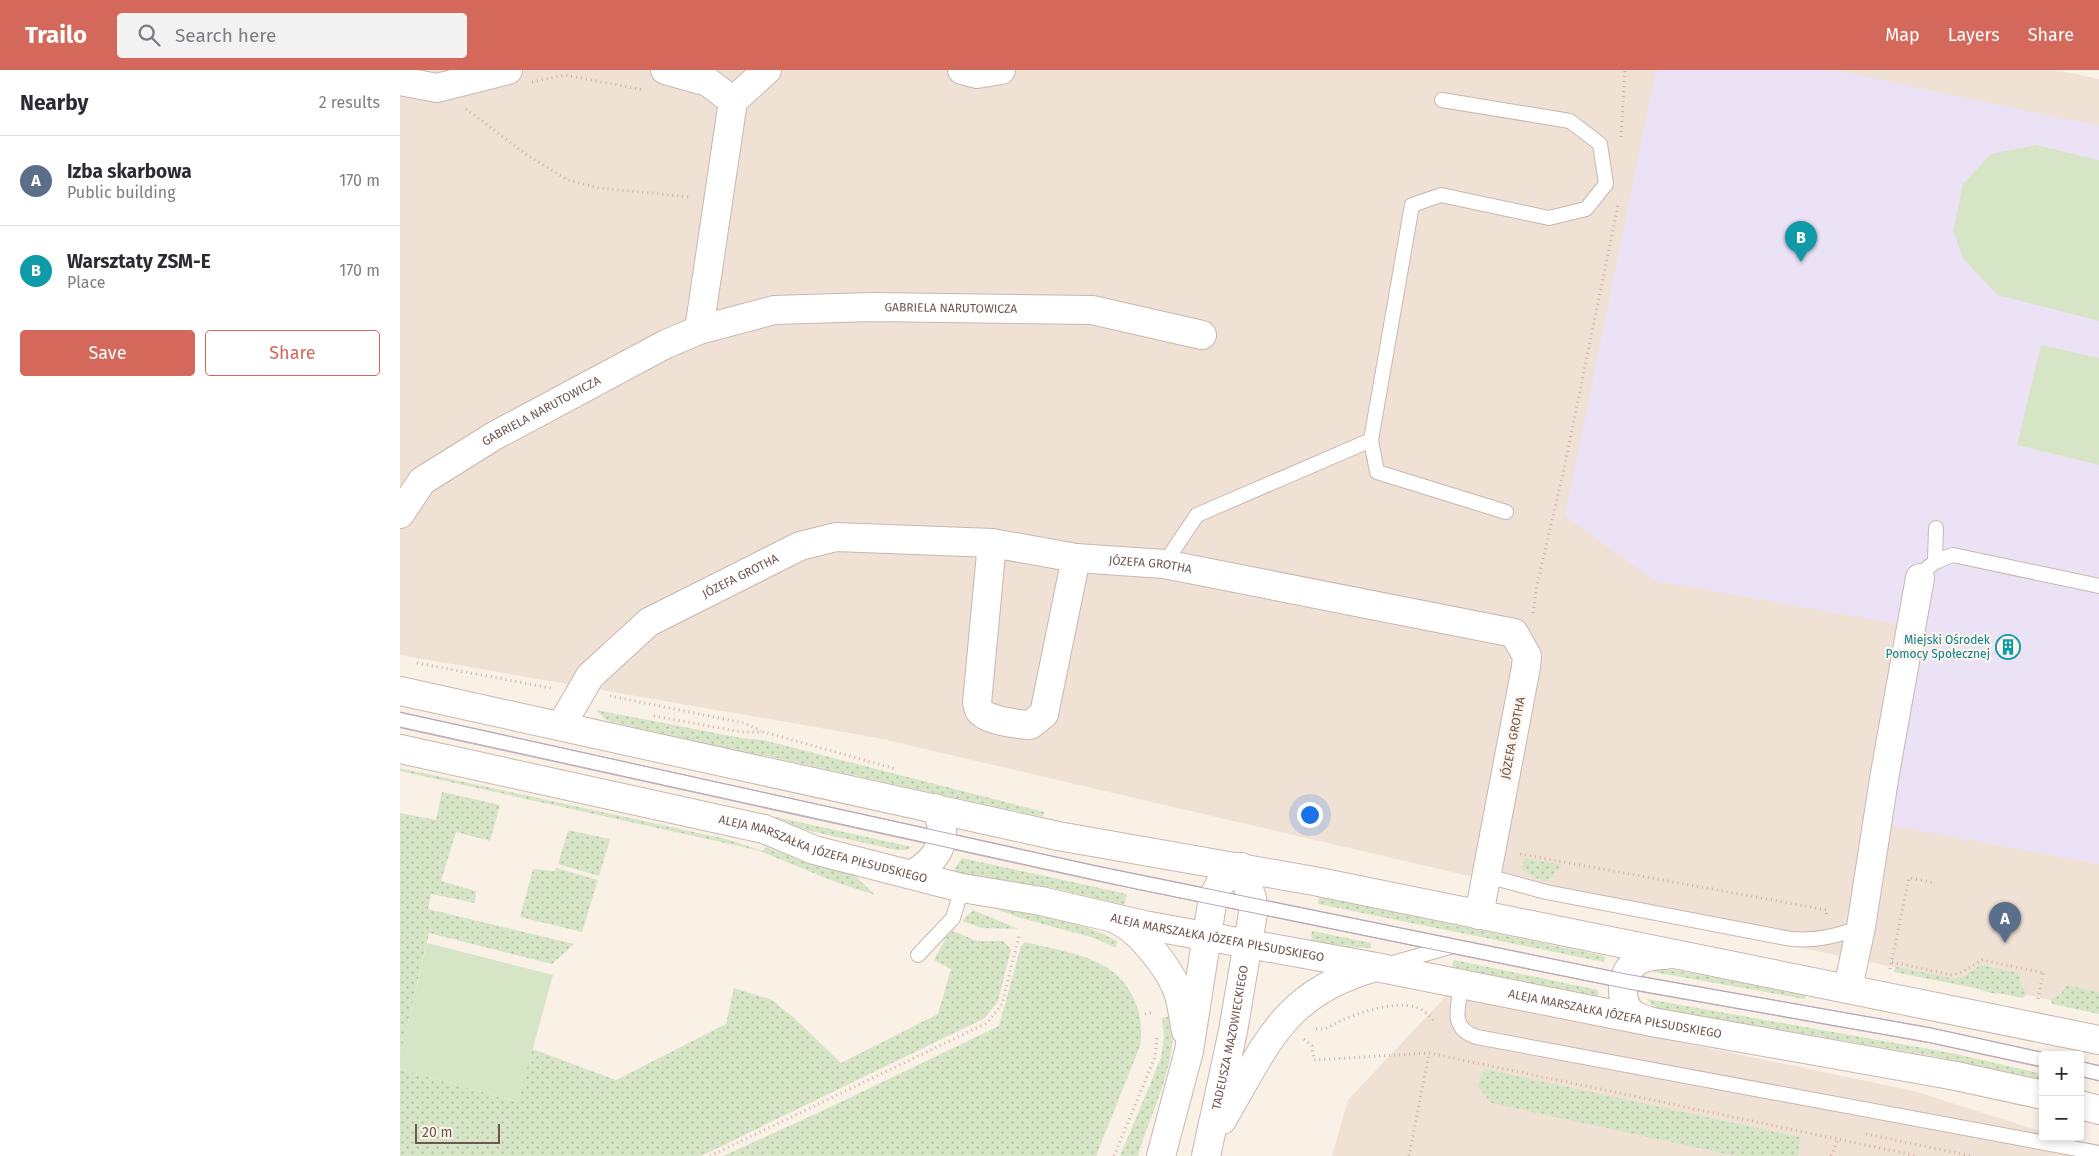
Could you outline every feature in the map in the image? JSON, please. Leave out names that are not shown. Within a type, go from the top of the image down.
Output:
[{"type":"street","points":[[699,330],[733,101],[767,70]]},
{"type":"street","points":[[962,70],[976,74],[1001,70]]},
{"type":"street","points":[[400,81],[437,88],[518,76]]},
{"type":"street","points":[[658,81],[708,82],[733,101]]},
{"type":"street","name":"GABRIELA NARUTOWICZA","points":[[400,514],[422,481],[494,436],[666,344],[699,330],[774,310],[872,307],[1092,310],[1202,335]]},
{"type":"street","name":"JÓZEFA GROTHA","points":[[561,726],[590,676],[649,622],[800,546],[836,538],[992,543],[1076,558],[1164,564],[1514,632],[1527,656],[1479,915]]},
{"type":"street","points":[[992,543],[977,703],[980,711],[984,714],[1009,724],[1030,725],[1044,714],[1076,558]]},
{"type":"street","points":[[1848,988],[1861,927],[1887,764],[1927,570]]},
{"type":"street","points":[[400,691],[1080,840],[1241,867],[2099,1040]]},
{"type":"street","name":"ALEJA MARSZAŁKA JÓZEFA PIŁSUDSKIEGO","points":[[400,749],[764,829],[814,850],[962,888],[1041,901],[1206,937],[1376,967],[1652,1022],[1947,1074],[2039,1094]]},
{"type":"street","points":[[913,874],[923,869],[935,857],[942,840],[942,824],[935,808]]},
{"type":"street","points":[[1162,1156],[1189,1051],[1213,897],[1221,882],[1241,867]]},
{"type":"street","name":"TADEUSZA MAZOWIECKIEGO","points":[[1208,1147],[1235,1021],[1254,905],[1241,867]]},
{"type":"street","points":[[1110,917],[1132,928],[1171,977],[1177,990],[1189,1051]]},
{"type":"street","points":[[1652,1022],[1639,1018],[1628,1008],[1623,995],[1624,981],[1629,967],[1638,960],[1653,956],[1674,955]]},
{"type":"street","name":"TADEUSZA MAZOWIECKIEGO","points":[[1208,1147],[1273,1034],[1293,1010],[1306,998],[1334,981],[1376,967]]},
{"type":"street","points":[[2084,1106],[2099,1110]]},
{"type":"lane","points":[[1442,100],[1570,122],[1600,144],[1606,184],[1586,209],[1549,218],[1441,195],[1412,205],[1371,440],[1377,472],[1506,512]]},
{"type":"lane","points":[[1164,564],[1197,515],[1371,440]]},
{"type":"lane","points":[[1927,570],[1936,528]]},
{"type":"lane","points":[[1927,570],[1953,555],[2099,586]]},
{"type":"lane","points":[[400,720],[942,840],[1213,897],[1624,981],[1929,1035],[2039,1059]]},
{"type":"lane","points":[[1487,876],[1546,892],[1791,939],[1828,938],[1861,927]]},
{"type":"lane","points":[[918,954],[953,918],[962,888]]},
{"type":"lane","points":[[1376,967],[1454,946]]},
{"type":"lane","points":[[1462,984],[1457,1013],[1458,1022],[1469,1035],[2099,1153]]},
{"type":"lane","points":[[2084,1070],[2099,1073]]},
{"type":"path","points":[[1621,138],[1625,70]]},
{"type":"path","points":[[518,76],[565,75],[658,81]]},
{"type":"path","points":[[460,104],[527,155],[568,180],[599,188],[697,197],[719,203]]},
{"type":"path","points":[[1527,656],[1537,586],[1564,469],[1618,204]]},
{"type":"path","points":[[410,662],[542,687],[561,688]]},
{"type":"path","points":[[615,698],[744,722],[764,732]]},
{"type":"path","points":[[1518,861],[1520,853],[1827,910],[1825,923]]},
{"type":"path","points":[[1889,976],[1909,878],[1934,883]]},
{"type":"path","points":[[710,1156],[987,1023],[1002,1004],[1019,936]]},
{"type":"path","points":[[1892,962],[1952,975],[1960,973],[1982,960],[2044,972],[2038,998]]},
{"type":"path","points":[[1153,1004],[1157,1019]]},
{"type":"path","points":[[1114,1156],[1155,1057],[1157,1032]]},
{"type":"path","points":[[1296,1034],[1312,1046],[1314,1060],[1429,1053],[1918,1156]]},
{"type":"path","points":[[1409,1156],[1429,1053]]},
{"type":"path","points":[[1830,1156],[1838,1139]]},
{"type":"shaded area","points":[[400,70],[2056,70],[2099,79],[2099,1010],[1572,900],[878,738],[400,655]]},
{"type":"shaded area","points":[[1656,70],[1834,70],[2099,126],[2099,864],[1889,825],[1904,756],[1880,748],[1899,624],[1655,581],[1565,516]]},
{"type":"shaded area","points":[[1450,994],[1914,1091],[2039,1131],[2039,1141],[2074,1141],[2099,1149],[2099,1156],[1332,1156],[1348,1100]]},
{"type":"green space","points":[[2036,145],[2099,160],[2099,321],[1998,295],[1964,260],[1953,231],[1963,184],[1991,154]]},
{"type":"green space","points":[[2041,345],[2099,358],[2099,465],[2017,445]]},
{"type":"green space","points":[[596,710],[741,738],[763,740],[1044,812],[1043,817],[612,722],[605,719]]},
{"type":"green space","points":[[400,734],[912,847],[907,850],[897,850],[400,741]]},
{"type":"green space","points":[[400,768],[726,839],[763,851],[765,847],[819,867],[854,875],[875,895],[838,883],[757,850],[400,771]]},
{"type":"green space","points":[[442,792],[500,805],[490,841],[456,832],[441,881],[476,891],[475,903],[431,894],[428,909],[574,944],[552,964],[429,933],[400,1056],[400,813],[436,820]]},
{"type":"green space","points":[[568,830],[610,839],[599,876],[558,864]]},
{"type":"green space","points":[[962,858],[1127,894],[1124,905],[1053,888],[956,873],[954,870]]},
{"type":"green space","points":[[1524,858],[1562,865],[1548,882],[1522,870]]},
{"type":"green space","points":[[556,868],[598,880],[582,932],[520,917],[533,869],[555,871]]},
{"type":"green space","points":[[1319,897],[1605,956],[1604,962],[1318,904]]},
{"type":"green space","points":[[996,909],[1073,923],[1117,941],[1116,948],[1094,938],[1021,918]]},
{"type":"green space","points":[[973,910],[1018,929],[982,928],[962,921]]},
{"type":"green space","points":[[953,931],[977,941],[1003,941],[1011,949],[998,1001],[985,1018],[701,1156],[400,1156],[400,1069],[517,1102],[532,1049],[616,1080],[726,1024],[734,988],[772,1000],[793,1017],[841,1063],[938,1014],[951,969],[934,960],[947,936]]},
{"type":"green space","points":[[1312,931],[1371,943],[1371,948],[1348,947],[1311,940]]},
{"type":"green space","points":[[1025,942],[1091,959],[1118,976],[1136,1003],[1141,1024],[1140,1046],[1096,1156],[723,1156],[820,1112],[999,1026],[1021,946]]},
{"type":"green space","points":[[427,943],[553,975],[518,1102],[400,1069],[400,1056]]},
{"type":"green space","points":[[1454,960],[1598,990],[1599,994],[1596,996],[1452,967]]},
{"type":"green space","points":[[1981,965],[2020,973],[2020,983],[2027,994],[2023,998],[1996,994],[1980,989],[1894,972],[1895,967],[1955,979],[1964,976]]},
{"type":"green space","points":[[1659,969],[1669,969],[1806,995],[1805,999],[1653,972]]},
{"type":"green space","points":[[2066,985],[2099,992],[2099,1014],[2052,1004],[2051,999],[2061,994]]},
{"type":"green space","points":[[1647,999],[1951,1053],[2039,1073],[2039,1079],[1938,1057],[1660,1009],[1652,1005]]},
{"type":"green space","points":[[1172,1016],[1173,1034],[1167,1070],[1138,1156],[1120,1156],[1161,1058],[1164,1037],[1162,1018]]},
{"type":"green space","points":[[1485,1069],[1800,1137],[1798,1156],[1736,1156],[1491,1103],[1477,1085]]},
{"type":"tram line","points":[[400,712],[1096,866],[1626,974],[1931,1028],[2039,1052]]},
{"type":"tram line","points":[[400,727],[1136,889],[1623,988],[1927,1042],[2039,1066]]},
{"type":"tram line","points":[[2084,1062],[2099,1066]]},
{"type":"tram line","points":[[2084,1077],[2099,1081]]},
{"type":"place","name":"Warsztaty ZSM-E","points":[[1801,262]]},
{"type":"place","name":"Miejski Ośrodek Pomocy Społecznej","points":[[2008,647]]},
{"type":"place","name":"Izba skarbowa","points":[[2005,943]]}]
